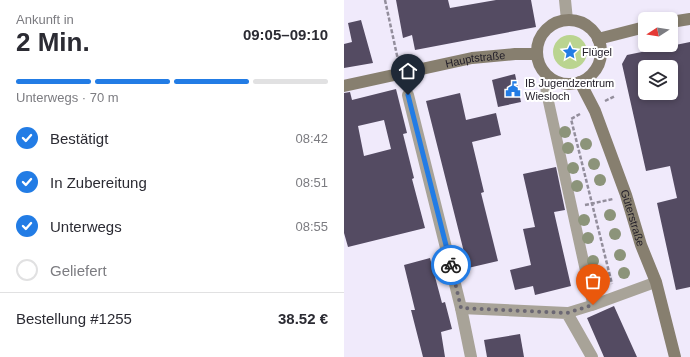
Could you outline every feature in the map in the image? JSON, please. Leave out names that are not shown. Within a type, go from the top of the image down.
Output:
[{"type":"street","points":[[565,0],[567,20]]},
{"type":"street","points":[[678,21],[690,19]]},
{"type":"street","points":[[567,20],[586,24],[598,39],[601,49],[600,60],[596,69],[589,77],[580,82],[563,84],[551,78],[542,70],[538,62],[538,44],[542,34],[548,27],[557,22],[567,20]]},
{"type":"street","points":[[598,39],[638,29]]},
{"type":"street","name":"Hauptstraße","points":[[344,86],[472,58],[515,54],[537,54]]},
{"type":"street","name":"Güterstraße","points":[[580,82],[593,106],[626,195],[641,245],[656,282],[675,357]]},
{"type":"street","points":[[408,95],[461,308],[471,357]]},
{"type":"street","points":[[461,308],[567,313],[592,357]]},
{"type":"lane","points":[[551,78],[546,90],[593,305]]},
{"type":"lane","points":[[567,313],[656,282]]},
{"type":"path","points":[[385,0],[401,73]]},
{"type":"path","points":[[615,96],[593,106],[571,119],[615,296]]},
{"type":"path","points":[[572,207],[626,195]]},
{"type":"green space","points":[[567,35],[573,35],[577,36],[584,42],[587,52],[586,59],[580,66],[573,69],[567,69],[563,68],[556,62],[553,55],[553,49],[554,45],[560,38]]},
{"type":"building","points":[[396,0],[448,0],[450,8],[496,0],[531,0],[536,27],[415,50],[412,35],[403,38]]},
{"type":"building","points":[[361,20],[373,63],[344,68],[344,44],[352,42],[348,23]]},
{"type":"building","points":[[690,42],[690,287],[676,290],[657,203],[677,198],[670,166],[646,171],[622,64],[627,55],[642,52],[678,52],[678,44]]},
{"type":"building","points":[[515,74],[521,102],[498,107],[492,80]]},
{"type":"building","points":[[396,89],[407,133],[403,134],[414,178],[412,179],[425,228],[348,247],[344,233],[344,93],[350,92],[352,100]],"holes":[[[384,120],[391,149],[364,156],[358,126]]]},
{"type":"building","points":[[460,93],[466,120],[496,113],[501,135],[472,142],[484,192],[481,193],[498,261],[468,268],[426,101]]},
{"type":"building","points":[[556,167],[565,210],[554,212],[571,286],[535,295],[533,286],[515,290],[510,270],[531,265],[523,229],[535,227],[523,174]]},
{"type":"building","points":[[430,258],[442,303],[445,302],[452,329],[441,332],[445,357],[423,357],[411,310],[415,310],[404,265]]},
{"type":"building","points":[[614,306],[637,357],[604,357],[587,318]]},
{"type":"building","points":[[520,334],[524,357],[487,357],[484,340]]},
{"type":"way so far","points":[[451,265],[461,308],[567,313],[593,305]]},
{"type":"place","name":"Flügel","points":[[570,52]]},
{"type":"place","name":"IB Jugendzentrum Wiesloch","points":[[513,89]]},
{"type":"route","points":[[408,95],[451,265]]}]
